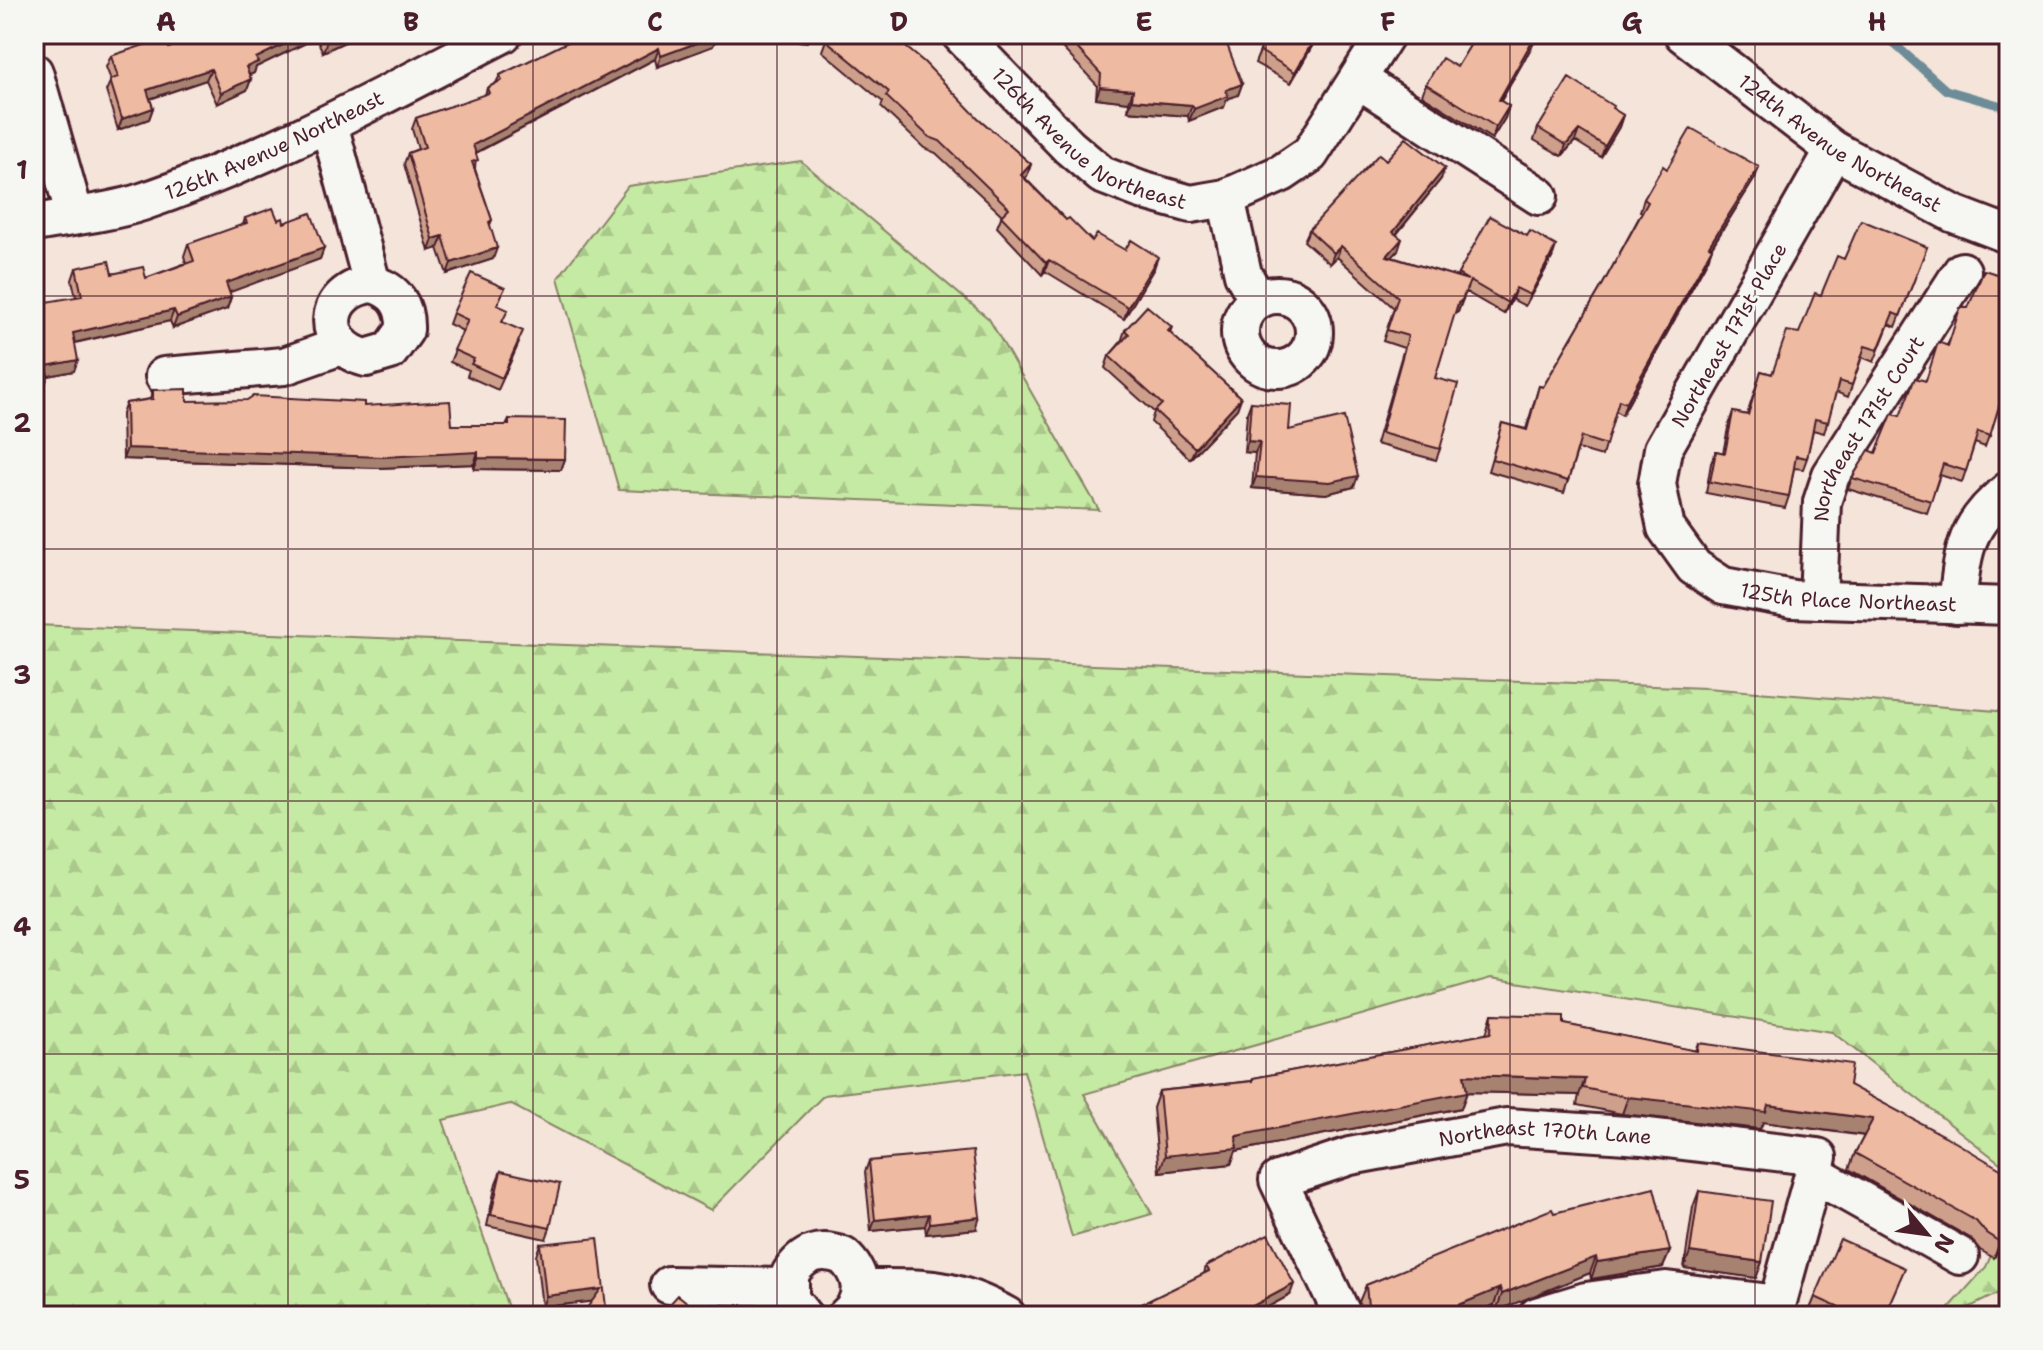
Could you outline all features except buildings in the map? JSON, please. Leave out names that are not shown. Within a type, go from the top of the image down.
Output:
[{"type":"street","name":"126th Avenue Northeast","points":[[34,223],[140,203],[329,124],[503,34]]},
{"type":"street","name":"126th Avenue Northeast","points":[[960,34],[1069,147],[1102,175],[1191,204],[1226,198],[1243,274],[1258,300]]},
{"type":"street","points":[[1226,198],[1282,173],[1310,154],[1386,34]]},
{"type":"street","name":"124th Avenue Northeast","points":[[1683,34],[1834,150],[1954,214],[2009,235]]},
{"type":"street","points":[[34,72],[75,216]]},
{"type":"street","points":[[1359,80],[1539,196]]},
{"type":"street","points":[[329,124],[372,284]]},
{"type":"street","name":"Northeast 171st Place","points":[[1666,528],[1657,484],[1663,449],[1834,150]]},
{"type":"street","name":"Northeast 171st Court","points":[[1818,600],[1822,502],[1831,475],[1962,271]]},
{"type":"street","points":[[372,284],[395,295],[402,305],[405,330],[399,342],[379,357],[366,358],[354,355],[341,346],[332,325],[338,300],[359,286],[372,284]]},
{"type":"street","points":[[164,376],[284,366],[341,346]]},
{"type":"street","points":[[1957,605],[1961,569],[1973,526],[2009,490]]},
{"type":"street","name":"125th Place Northeast","points":[[1666,528],[1694,567],[1723,586],[1751,593],[1818,600],[2009,606]]},
{"type":"street","name":"Northeast 170th Lane","points":[[1343,1316],[1278,1180],[1350,1156],[1507,1127],[1641,1136],[1817,1166]]},
{"type":"street","points":[[1537,1316],[1586,1301],[1666,1290],[1775,1310],[1817,1166],[1960,1256]]},
{"type":"street","points":[[669,1285],[795,1302],[790,1274],[806,1255],[831,1251],[852,1264],[853,1302],[929,1288],[973,1297],[1007,1316]]},
{"type":"green space","points":[[801,161],[989,319],[1099,510],[619,490],[558,278],[628,186]]},
{"type":"green space","points":[[34,625],[1706,688],[2009,712],[2009,1170],[1832,1032],[1491,978],[1084,1094],[1152,1214],[1072,1237],[1024,1071],[824,1095],[711,1210],[510,1104],[443,1120],[511,1316],[34,1316]]},
{"type":"green space","points":[[2009,1214],[2009,1288],[1952,1316],[1942,1316],[1986,1267]]},
{"type":"waterway","points":[[1883,34],[1946,90],[2009,108]]}]
